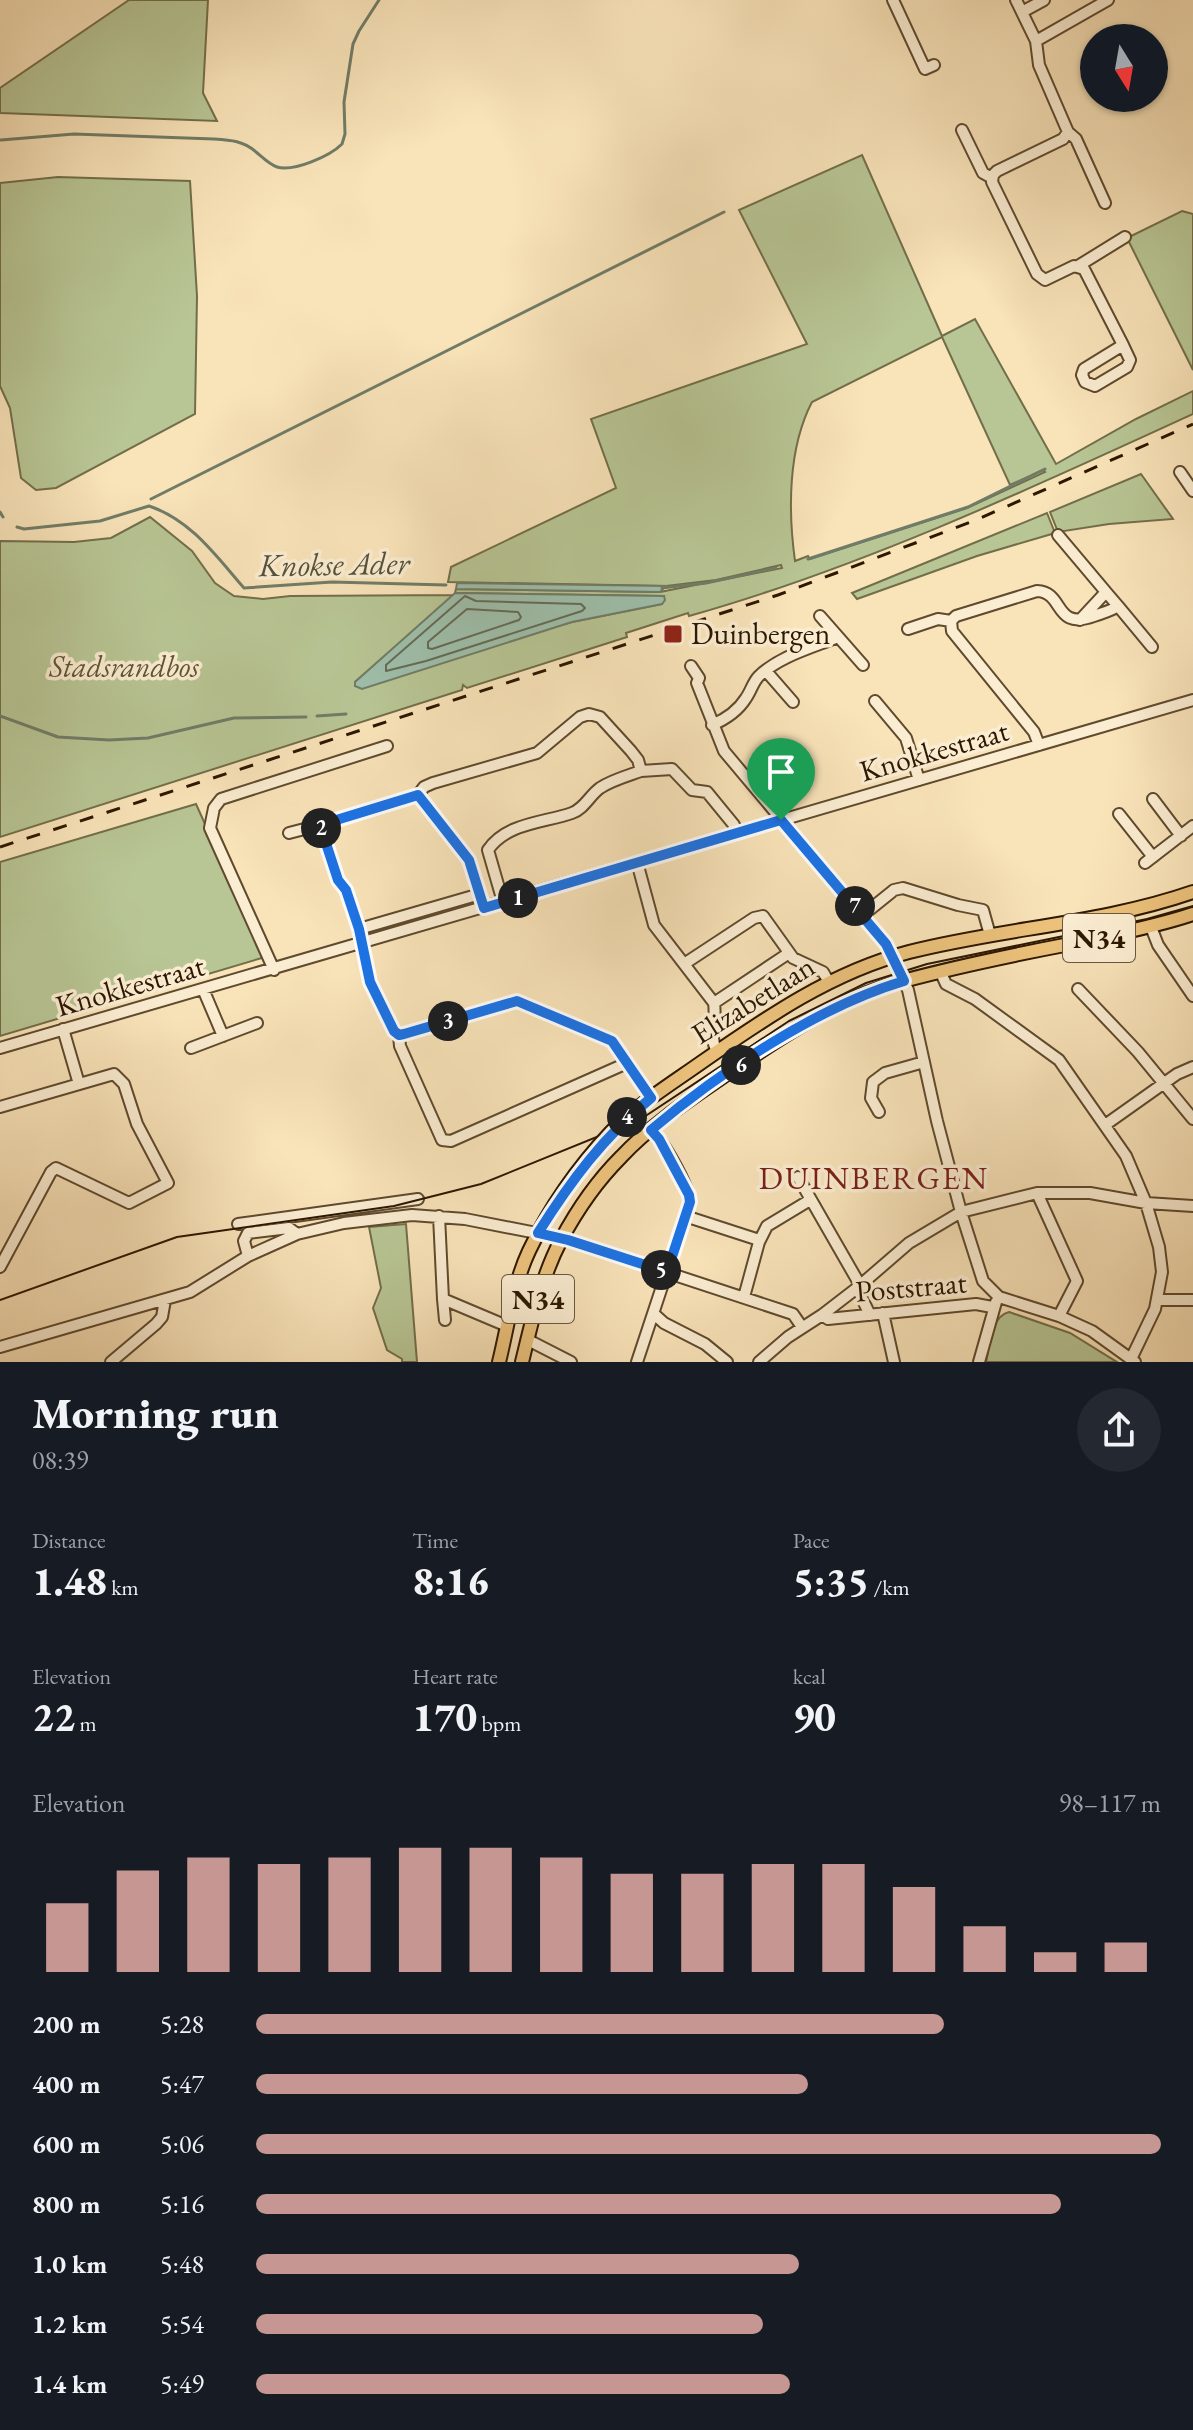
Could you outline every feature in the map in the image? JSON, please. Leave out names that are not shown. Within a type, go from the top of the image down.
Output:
[{"type":"main road","name":"Elizabetlaan","points":[[499,1362],[523,1267],[538,1233],[596,1150],[623,1121],[651,1098],[717,1051],[829,982],[892,956],[1144,906],[1193,892]]},
{"type":"main road","name":"Elizabetlaan","points":[[522,1362],[545,1279],[562,1238],[607,1172],[651,1130],[690,1099],[794,1030],[852,1000],[904,981],[1151,927],[1193,914]]},
{"type":"street","points":[[893,0],[925,69],[934,65]]},
{"type":"street","points":[[1016,0],[1036,41],[1039,65],[1068,132],[1076,139],[1105,203]]},
{"type":"street","points":[[1022,12],[1044,0]]},
{"type":"street","points":[[1036,41],[1108,0]]},
{"type":"street","points":[[962,130],[983,173],[992,178],[1037,274],[1045,280],[1078,266],[1125,237]]},
{"type":"street","points":[[992,178],[997,171],[1063,139],[1068,132]]},
{"type":"street","points":[[1078,266],[1087,273],[1123,345],[1130,360],[1127,367],[1098,385],[1091,386],[1085,382],[1082,375],[1084,369],[1123,345]]},
{"type":"street","points":[[1180,472],[1193,491]]},
{"type":"street","points":[[1058,535],[1152,647]]},
{"type":"street","points":[[908,629],[932,620],[951,621],[956,616],[1044,591],[1074,622],[1118,606]]},
{"type":"street","points":[[1080,620],[1106,592]]},
{"type":"street","points":[[820,616],[863,665]]},
{"type":"street","points":[[951,621],[952,631],[1034,732],[1039,745]]},
{"type":"street","points":[[712,725],[736,711],[756,679],[783,659],[838,637]]},
{"type":"street","points":[[691,666],[699,678],[697,683],[724,751],[886,944],[904,981],[961,1212],[983,1281],[996,1302],[979,1362]]},
{"type":"street","points":[[766,671],[793,702]]},
{"type":"street","name":"Knokkestraat","points":[[0,1048],[1193,700]]},
{"type":"street","points":[[875,701],[906,738],[919,780]]},
{"type":"street","points":[[289,833],[418,795],[424,787],[433,783],[537,753],[580,717],[589,714],[600,717],[638,760],[641,771]]},
{"type":"street","points":[[274,970],[210,828],[214,808],[221,799],[387,746]]},
{"type":"street","points":[[469,860],[488,850],[505,832],[576,812],[599,789],[641,771],[672,769],[692,790],[707,792],[734,825],[736,833]]},
{"type":"street","points":[[418,795],[469,860],[484,908]]},
{"type":"street","points":[[1153,799],[1181,836]]},
{"type":"street","points":[[1119,814],[1149,860],[1193,826]]},
{"type":"street","points":[[320,825],[338,880],[346,890],[359,929],[370,982],[394,1031],[399,1035],[400,1046],[440,1137],[446,1141],[627,1063]]},
{"type":"street","points":[[488,850],[503,902]]},
{"type":"street","points":[[637,862],[654,925],[714,1003],[716,1018],[712,1042],[717,1051]]},
{"type":"street","points":[[863,915],[888,894],[903,888],[983,910],[990,935]]},
{"type":"street","points":[[359,929],[480,894]]},
{"type":"street","points":[[684,964],[763,916],[793,958],[823,972],[829,982]]},
{"type":"street","points":[[1151,927],[1158,945],[1193,996]]},
{"type":"street","points":[[714,1003],[789,953]]},
{"type":"street","points":[[941,973],[946,984],[975,999],[1059,1060],[1126,1156],[1146,1203],[1159,1247],[1162,1272],[1158,1300],[1133,1360]]},
{"type":"street","points":[[203,989],[223,1036]]},
{"type":"street","points":[[1078,989],[1138,1052],[1193,1119]]},
{"type":"street","points":[[399,1035],[517,1001],[612,1041],[651,1098]]},
{"type":"street","points":[[191,1048],[257,1023]]},
{"type":"street","points":[[63,1029],[79,1084]]},
{"type":"street","points":[[873,1111],[870,1089],[878,1077],[924,1062]]},
{"type":"street","points":[[1105,1125],[1193,1067]]},
{"type":"street","points":[[0,1107],[114,1074],[119,1077],[137,1124],[168,1183],[129,1203],[56,1168],[0,1267]]},
{"type":"street","points":[[637,1362],[685,1216],[689,1195],[651,1130]]},
{"type":"street","points":[[798,1177],[859,1286],[870,1315]]},
{"type":"street","points":[[1037,1193],[1077,1281],[1059,1316]]},
{"type":"street","points":[[759,1362],[859,1286],[909,1243],[961,1212],[1037,1193],[1090,1193],[1146,1203],[1193,1206]]},
{"type":"street","points":[[238,1224],[418,1199]]},
{"type":"street","points":[[744,1297],[759,1242],[767,1226],[810,1200]]},
{"type":"street","points":[[394,1202],[397,1216]]},
{"type":"street","points":[[0,1347],[190,1292],[248,1256],[297,1234],[344,1223],[397,1216],[439,1216],[562,1238],[793,1314],[802,1327]]},
{"type":"street","points":[[439,1216],[445,1320]]},
{"type":"street","points":[[685,1216],[759,1242]]},
{"type":"street","points":[[248,1256],[244,1241],[248,1233],[289,1228],[297,1234]]},
{"type":"street","points":[[443,1299],[507,1326]]},
{"type":"street","points":[[111,1362],[156,1324],[162,1317],[165,1300]]},
{"type":"street","points":[[1158,1300],[1193,1300]]},
{"type":"street","name":"Poststraat","points":[[822,1315],[828,1319],[996,1302],[1059,1316],[1092,1331],[1133,1360]]},
{"type":"street","points":[[883,1313],[894,1362]]},
{"type":"street","points":[[654,1314],[664,1323],[705,1344],[727,1362]]},
{"type":"street","points":[[528,1340],[571,1362]]},
{"type":"green space","points":[[129,0],[208,0],[203,93],[217,121],[0,113],[0,88]]},
{"type":"green space","name":"Stadsrandbos","points":[[862,155],[942,336],[975,319],[1056,464],[1193,391],[1193,414],[945,525],[817,575],[753,597],[626,633],[627,637],[467,688],[463,685],[462,690],[0,837],[0,541],[74,542],[111,538],[150,517],[192,551],[215,583],[234,596],[263,599],[290,596],[455,595],[355,682],[572,622],[662,604],[664,596],[455,593],[456,589],[660,592],[782,568],[781,565],[716,580],[666,586],[448,582],[451,567],[616,488],[591,419],[807,344],[739,210]],"holes":[[[942,337],[1010,485],[1043,470],[1045,472],[967,508],[810,559],[808,556],[795,561],[791,521],[794,459],[812,402]]]},
{"type":"green space","points":[[58,177],[190,181],[197,296],[195,414],[56,488],[36,490],[21,478],[10,408],[0,386],[0,183]]},
{"type":"green space","points":[[1182,211],[1193,214],[1193,370],[1127,238]]},
{"type":"green space","points":[[1141,474],[1173,519],[1058,532],[1050,512]]},
{"type":"green space","points":[[1047,513],[1055,533],[977,556],[857,599],[852,593]]},
{"type":"green space","points":[[196,804],[265,957],[0,1036],[0,862]]},
{"type":"green space","points":[[406,1224],[417,1362],[402,1362],[387,1350],[373,1308],[381,1288],[369,1227]]},
{"type":"green space","points":[[1009,1312],[1070,1333],[1117,1362],[986,1362],[994,1326]]},
{"type":"water","points":[[457,583],[666,586],[660,592],[456,589]]},
{"type":"water","points":[[455,593],[664,596],[665,600],[662,604],[572,622],[362,689],[355,686],[355,682]]},
{"type":"waterway","points":[[1,140],[74,134],[220,139],[247,145],[277,167],[311,162],[342,144],[345,134],[344,102],[353,44],[379,0]]},
{"type":"waterway","points":[[151,499],[724,212]]},
{"type":"waterway","name":"Knokse Ader","points":[[808,559],[968,507],[1045,469]]},
{"type":"waterway","name":"Knokse Ader","points":[[17,527],[24,529],[100,521],[149,506],[178,520],[190,530],[244,588],[332,582],[446,585]]},
{"type":"waterway","name":"Knokse Ader","points":[[0,512],[3,517]]},
{"type":"waterway","name":"Knokse Ader","points":[[662,588],[706,583],[776,568]]},
{"type":"waterway","points":[[317,716],[346,714]]},
{"type":"waterway","points":[[0,716],[58,737],[109,740],[148,738],[234,718],[306,717]]},
{"type":"tram line","points":[[0,1300],[177,1237],[394,1206],[481,1184],[641,1119],[789,1021],[866,983],[927,964],[1147,919],[1193,906]]},
{"type":"railway","points":[[0,847],[778,595],[976,520],[1193,424]]},
{"type":"place","name":"Duinbergen","points":[[673,634]]},
{"type":"district","name":"DUINBERGEN","points":[[874,1178]]},
{"type":"route","points":[[418,795],[469,860],[484,908],[781,820],[886,944],[904,981],[820,1014],[690,1099],[651,1130],[659,1139],[690,1202],[667,1272],[538,1233],[596,1150],[623,1121],[651,1098],[612,1041],[517,1001],[404,1034],[396,1033],[370,982],[359,929],[346,890],[338,880],[320,825],[418,795]]}]
